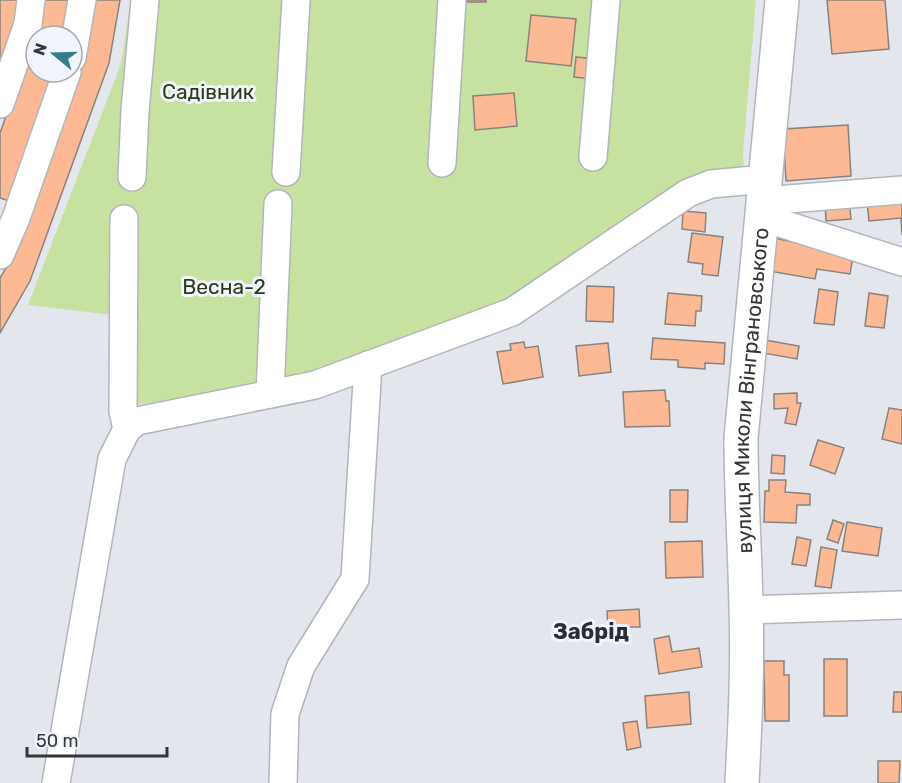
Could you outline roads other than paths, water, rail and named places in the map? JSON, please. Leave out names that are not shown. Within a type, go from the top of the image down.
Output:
[{"type":"main road","name":"вулиця Миколи Вінграновського","points":[[742,783],[746,692],[746,610],[741,506],[741,438],[782,0]]},
{"type":"street","points":[[0,104],[28,24],[31,0]]},
{"type":"street","points":[[78,24],[82,0]]},
{"type":"street","points":[[132,177],[135,111],[145,0]]},
{"type":"street","points":[[286,172],[296,0]]},
{"type":"street","points":[[442,163],[452,0]]},
{"type":"street","points":[[593,157],[606,0]]},
{"type":"street","points":[[0,255],[8,215],[62,84]]},
{"type":"street","points":[[56,783],[112,459],[127,429],[137,420],[315,385],[512,312],[688,193],[711,184],[763,199],[902,262]]},
{"type":"street","points":[[763,199],[902,190]]},
{"type":"street","points":[[270,394],[278,204]]},
{"type":"street","points":[[124,219],[123,411],[127,429]]},
{"type":"street","points":[[283,783],[285,714],[301,666],[355,579],[368,365]]},
{"type":"street","points":[[746,610],[902,605]]},
{"type":"district","name":"Забрід","points":[[591,631]]},
{"type":"park label","name":"Садівник","points":[[208,91]]},
{"type":"park label","name":"Весна-2","points":[[224,286]]}]
